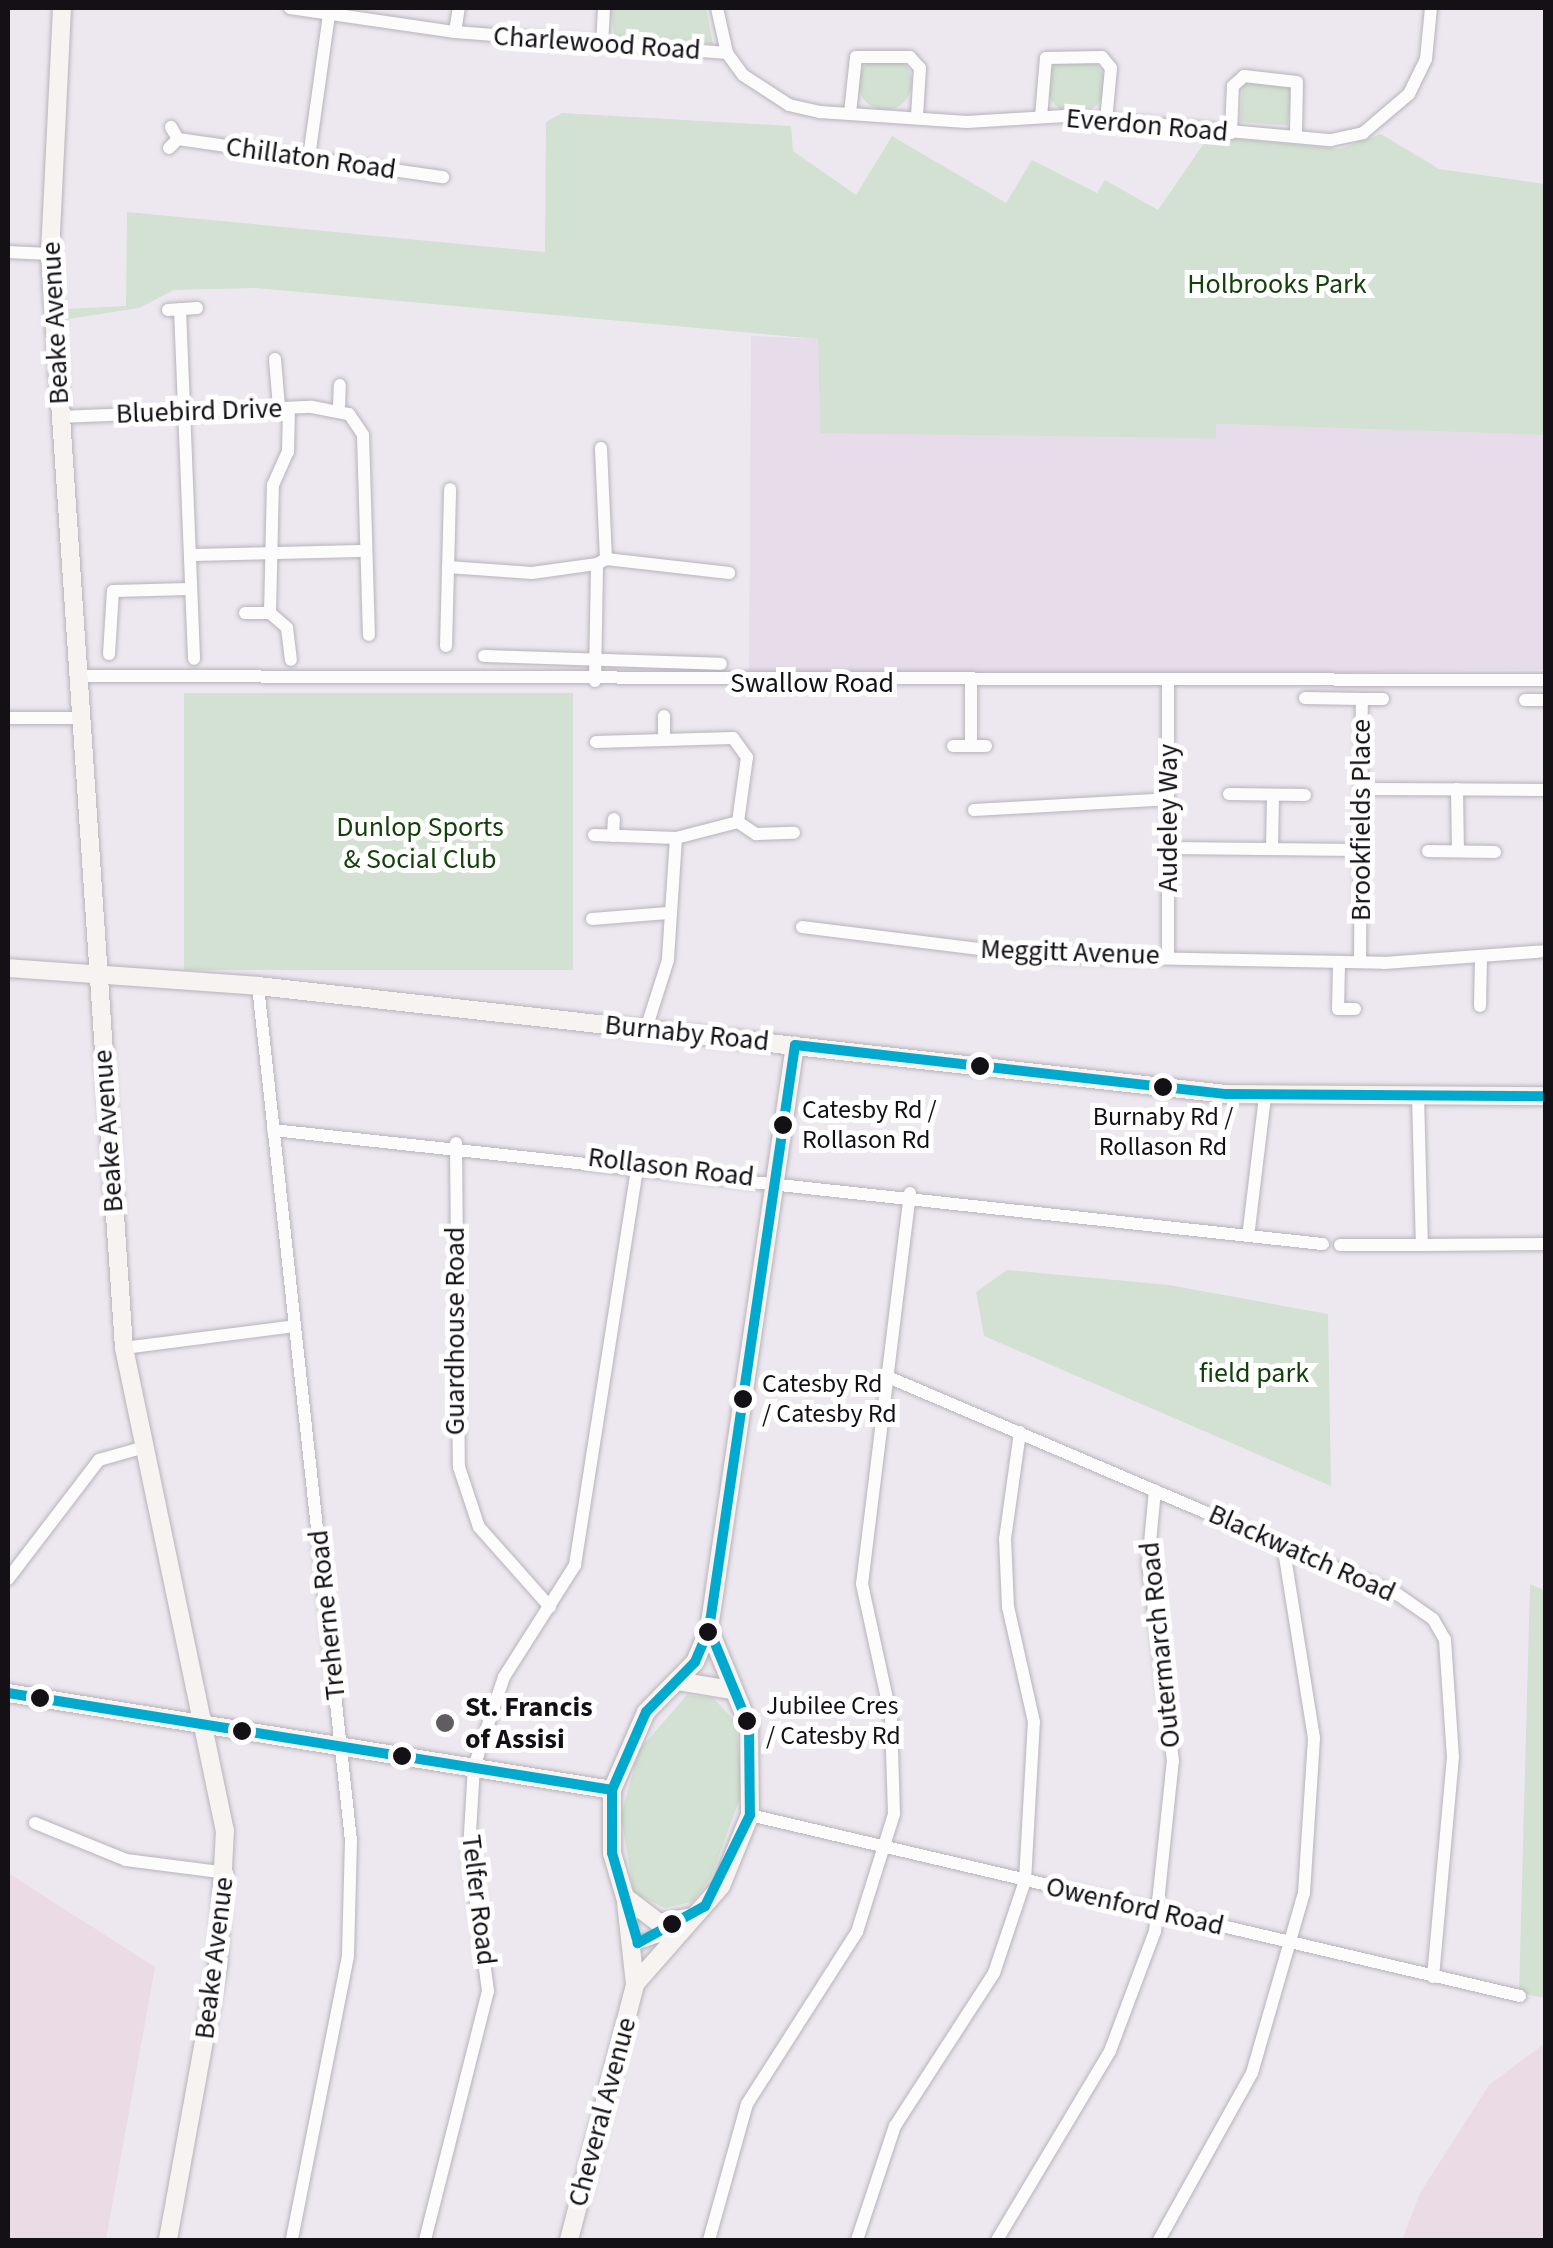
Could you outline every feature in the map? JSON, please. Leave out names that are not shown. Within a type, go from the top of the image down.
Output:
[{"type":"street","name":"Beake Avenue","points":[[62,8],[50,254],[124,1348],[140,1448],[207,1724],[227,1872],[168,2240]]},
{"type":"street","name":"Charlewood Road","points":[[290,8],[455,32],[726,53]]},
{"type":"street","points":[[455,32],[459,8]]},
{"type":"street","points":[[602,46],[604,8]]},
{"type":"street","points":[[717,8],[726,53]]},
{"type":"street","name":"Everdon Road","points":[[726,53],[789,105],[917,116],[1106,121],[1349,138],[1394,111],[1419,79],[1431,8]]},
{"type":"street","points":[[308,156],[329,14]]},
{"type":"street","points":[[850,112],[856,57],[910,58],[920,68],[917,116]]},
{"type":"street","points":[[1041,118],[1046,58],[1102,57],[1111,68],[1106,121]]},
{"type":"street","points":[[1231,132],[1233,86],[1244,76],[1297,82],[1296,136]]},
{"type":"street","name":"Chillaton Road","points":[[173,138],[443,177]]},
{"type":"street","points":[[8,252],[50,254]]},
{"type":"street","points":[[194,658],[189,589],[194,555],[174,310],[197,308]]},
{"type":"street","points":[[270,613],[273,485],[288,452],[275,359]]},
{"type":"street","points":[[340,385],[339,408],[362,435],[360,551],[369,635]]},
{"type":"street","name":"Bluebird Drive","points":[[59,417],[339,408]]},
{"type":"street","points":[[595,681],[602,562],[601,448]]},
{"type":"street","points":[[446,646],[450,489]]},
{"type":"street","points":[[194,555],[360,551]]},
{"type":"street","points":[[448,567],[532,574],[602,562],[730,573]]},
{"type":"street","points":[[109,654],[113,591],[189,589]]},
{"type":"street","points":[[245,612],[270,613],[290,634],[290,660]]},
{"type":"street","points":[[484,656],[595,653],[721,664]]},
{"type":"street","name":"Swallow Road","points":[[78,676],[595,681],[1546,680]]},
{"type":"street","points":[[954,746],[978,746],[971,682]]},
{"type":"street","name":"Audeley Way","points":[[1168,682],[1168,956]]},
{"type":"street","points":[[1305,698],[1362,699]]},
{"type":"street","name":"Brookfields Place","points":[[1360,962],[1357,850],[1367,789],[1362,699],[1383,699]]},
{"type":"street","points":[[1525,700],[1546,700]]},
{"type":"street","points":[[664,716],[664,740]]},
{"type":"street","points":[[8,718],[79,718]]},
{"type":"street","points":[[596,742],[743,744],[738,822]]},
{"type":"street","points":[[1367,789],[1546,790]]},
{"type":"street","points":[[1457,790],[1458,851]]},
{"type":"street","points":[[1229,794],[1304,794]]},
{"type":"street","points":[[1272,849],[1273,795]]},
{"type":"street","points":[[974,810],[1168,799]]},
{"type":"street","points":[[613,836],[614,818]]},
{"type":"street","points":[[594,835],[676,838],[738,822],[756,834],[794,833]]},
{"type":"street","points":[[646,1028],[668,960],[668,913],[676,838]]},
{"type":"street","points":[[1169,848],[1357,850]]},
{"type":"street","points":[[1428,851],[1496,852]]},
{"type":"street","points":[[592,919],[668,913]]},
{"type":"street","name":"Meggitt Avenue","points":[[802,927],[1034,956],[1168,956],[1339,963],[1481,958],[1546,951]]},
{"type":"street","points":[[1480,1006],[1481,958]]},
{"type":"street","points":[[1339,963],[1338,1010],[1355,1009]]},
{"type":"street","name":"Burnaby Road","points":[[8,968],[258,986],[1265,1096],[1546,1096]]},
{"type":"street","name":"Treherne Road","points":[[258,986],[342,1746],[348,1956],[292,2240]]},
{"type":"street","points":[[8,1693],[612,1790],[646,1712],[678,1681],[709,1629],[778,1180],[794,1045]]},
{"type":"street","points":[[1248,1229],[1265,1096]]},
{"type":"street","points":[[1418,1096],[1422,1245]]},
{"type":"street","name":"Rollason Road","points":[[273,1130],[456,1143],[910,1192],[1248,1229],[1323,1244]]},
{"type":"street","name":"Guardhouse Road","points":[[456,1143],[456,1454],[479,1527],[550,1607]]},
{"type":"street","name":"Telfer Road","points":[[425,2240],[488,1991],[469,1852],[474,1768],[504,1677],[550,1607],[582,1540],[638,1163]]},
{"type":"street","points":[[709,2240],[747,2104],[856,1932],[888,1849],[896,1748],[862,1584],[910,1192]]},
{"type":"street","points":[[1340,1245],[1546,1244]]},
{"type":"street","points":[[124,1348],[295,1326]]},
{"type":"street","name":"Blackwatch Road","points":[[888,1377],[1406,1599],[1442,1634],[1452,1826],[1433,1976]]},
{"type":"street","points":[[857,2240],[890,2138],[994,1973],[1025,1880],[1034,1722],[1006,1553],[1020,1432]]},
{"type":"street","points":[[8,1579],[44,1543],[100,1460],[140,1448]]},
{"type":"street","name":"Outermarch Road","points":[[997,2240],[1110,2051],[1158,1912],[1173,1762],[1148,1564],[1155,1490]]},
{"type":"street","points":[[1159,2240],[1229,2124],[1293,1943],[1308,1863],[1314,1738],[1283,1545]]},
{"type":"street","name":"Cheveral Avenue","points":[[635,1984],[676,1930],[692,1918],[730,1870],[750,1815],[754,1761],[709,1629]]},
{"type":"street","points":[[678,1681],[732,1690]]},
{"type":"street","name":"Cheveral Avenue","points":[[570,2240],[635,1984],[638,1942],[612,1854],[612,1790]]},
{"type":"street","name":"Owenford Road","points":[[750,1815],[1520,1996]]},
{"type":"street","points":[[35,1823],[126,1860],[227,1872]]},
{"type":"street","points":[[624,1897],[647,1919],[692,1918]]},
{"type":"street","points":[[638,1942],[676,1930]]},
{"type":"shaded area","points":[[751,336],[818,339],[820,432],[1216,437],[1215,424],[1545,435],[1545,669],[749,683]]},
{"type":"shaded area","points":[[8,1873],[155,1967],[106,2240],[8,2240]]},
{"type":"shaded area","points":[[1545,2043],[1545,2240],[1402,2240],[1420,2193],[1489,2085]]},
{"type":"green space","points":[[610,8],[706,8],[713,44],[615,41]]},
{"type":"green space","points":[[885,56],[904,64],[912,83],[904,102],[885,110],[866,102],[858,83],[866,64]]},
{"type":"green space","points":[[1076,56],[1096,65],[1105,85],[1096,105],[1076,114],[1056,105],[1047,85],[1056,65]]},
{"type":"green space","points":[[1243,81],[1291,84],[1288,125],[1240,122]]},
{"type":"green space","name":"Holbrooks Park","points":[[562,113],[791,126],[793,151],[856,195],[892,136],[1006,203],[1032,160],[1097,193],[1105,180],[1158,210],[1209,136],[1339,149],[1381,134],[1439,169],[1545,184],[1545,435],[1216,424],[1216,438],[820,433],[818,339],[256,288],[174,290],[139,308],[68,319],[67,309],[126,306],[127,212],[545,252],[546,122]]},
{"type":"green space","name":"Dunlop Sports & Social Club","points":[[184,693],[573,693],[573,970],[184,970]]},
{"type":"green space","name":"field park","points":[[1007,1270],[1169,1285],[1328,1314],[1331,1486],[984,1336],[976,1292]]},
{"type":"green space","points":[[1530,1584],[1546,1591],[1545,1998],[1519,1993]]},
{"type":"green space","points":[[687,1695],[713,1698],[736,1722],[742,1792],[711,1878],[692,1902],[665,1908],[634,1893],[621,1816],[639,1750]]},
{"type":"transit line","points":[[709,1629],[795,1045],[1226,1094],[1546,1096]]},
{"type":"transit line","points":[[709,1629],[749,1726],[750,1815],[705,1906],[638,1943],[612,1853],[612,1790],[646,1712],[695,1662],[709,1629]]},
{"type":"transit line","points":[[8,1693],[612,1790]]},
{"type":"place","name":"Burnaby Rd / Rollason Rd","points":[[1163,1087]]},
{"type":"place","name":"Catesby Rd / Rollason Rd","points":[[783,1125]]},
{"type":"place","name":"Catesby Rd / Catesby Rd","points":[[743,1399]]},
{"type":"place","name":"Jubilee Cres / Catesby Rd","points":[[747,1721]]},
{"type":"place","name":"St. Francis of Assisi","points":[[445,1723]]}]
